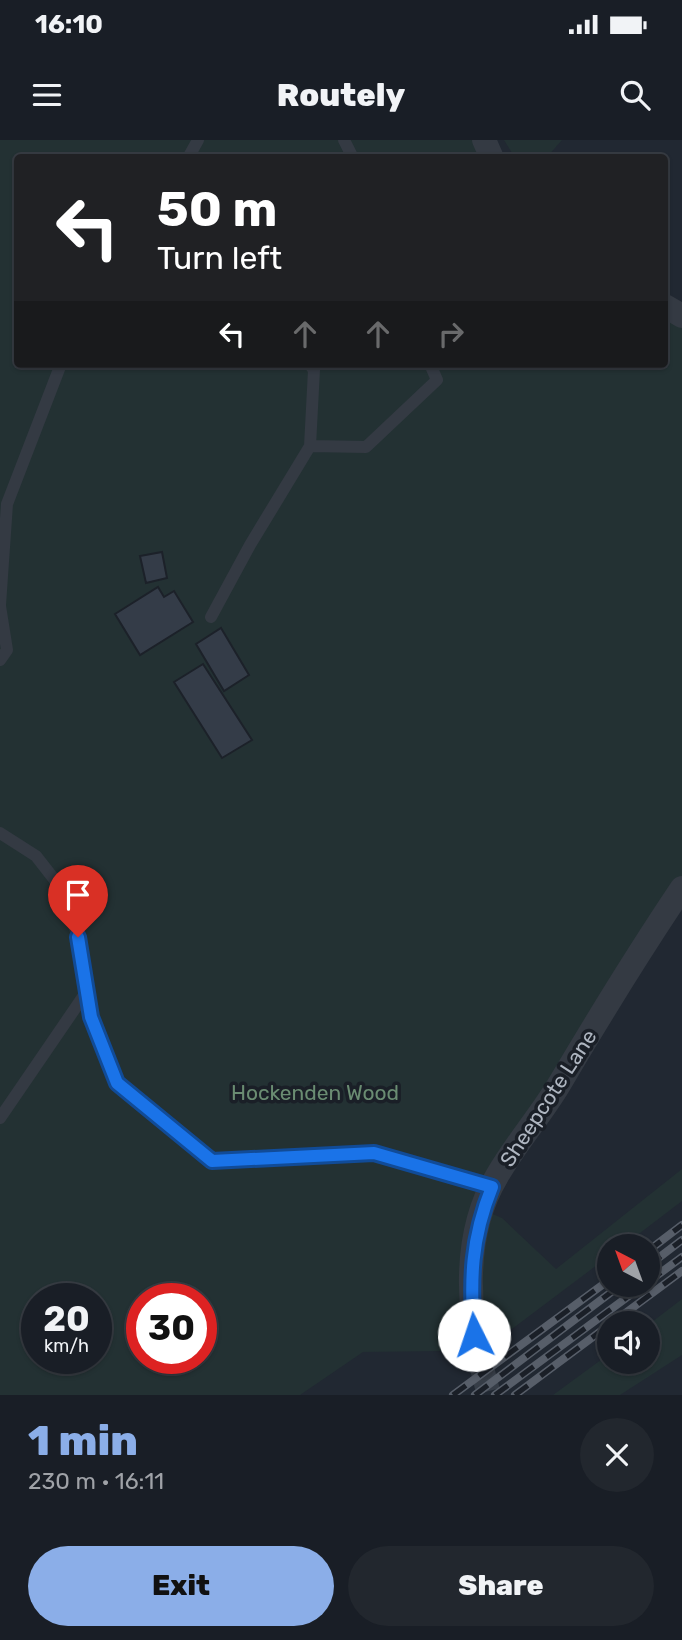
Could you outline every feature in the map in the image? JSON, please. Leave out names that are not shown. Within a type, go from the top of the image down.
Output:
[{"type":"street","name":"Sheepcote Lane","points":[[482,1368],[474,1335],[470,1285],[474,1244],[492,1187],[516,1145],[552,1097],[639,951],[682,888]]},
{"type":"lane","points":[[0,660],[7,650],[0,606],[7,504],[59,368]]},
{"type":"lane","points":[[211,617],[250,545],[310,446],[316,368]]},
{"type":"lane","points":[[310,446],[366,447],[437,380],[432,368]]},
{"type":"lane","points":[[0,833],[36,856],[61,888],[78,937],[91,1017],[117,1083],[212,1161],[374,1153],[492,1187]]},
{"type":"lane","points":[[0,1118],[87,991]]},
{"type":"green space","name":"Hockenden Wood","points":[[0,140],[476,140],[483,154],[14,154],[14,368],[668,368],[668,312],[682,319],[682,886],[494,1179],[473,1337],[442,1351],[363,1352],[300,1395],[0,1395]]},
{"type":"green space","points":[[504,140],[562,140],[550,154],[513,154]]},
{"type":"green space","points":[[682,1169],[682,1201],[639,1234],[600,1234]]},
{"type":"green space","points":[[488,1212],[502,1218],[556,1269],[597,1236],[597,1265],[484,1350],[476,1285]]},
{"type":"green space","points":[[682,1299],[682,1355],[660,1369],[660,1316]]},
{"type":"green space","points":[[597,1363],[597,1374],[653,1374],[620,1395],[553,1395]]},
{"type":"building","points":[[162,552],[167,578],[146,583],[140,556]]},
{"type":"building","points":[[158,587],[164,597],[174,591],[193,622],[140,655],[115,614]]},
{"type":"building","points":[[221,628],[249,675],[224,691],[196,644]]},
{"type":"building","points":[[203,664],[252,740],[222,758],[174,682]]},
{"type":"tunnel","points":[[482,1368],[489,1395]]},
{"type":"railway","points":[[660,1242],[682,1225]]},
{"type":"railway","points":[[660,1257],[682,1240]]},
{"type":"railway","points":[[660,1273],[682,1257]]},
{"type":"railway","points":[[628,1311],[682,1271]]},
{"type":"railway","points":[[453,1395],[597,1289]]},
{"type":"railway","points":[[475,1395],[605,1297]]},
{"type":"railway","points":[[495,1395],[627,1297]]},
{"type":"railway","points":[[515,1395],[597,1334]]},
{"type":"route","points":[[78,937],[91,1017],[117,1083],[212,1161],[374,1153],[492,1187],[474,1244],[470,1285],[474,1335]]}]
